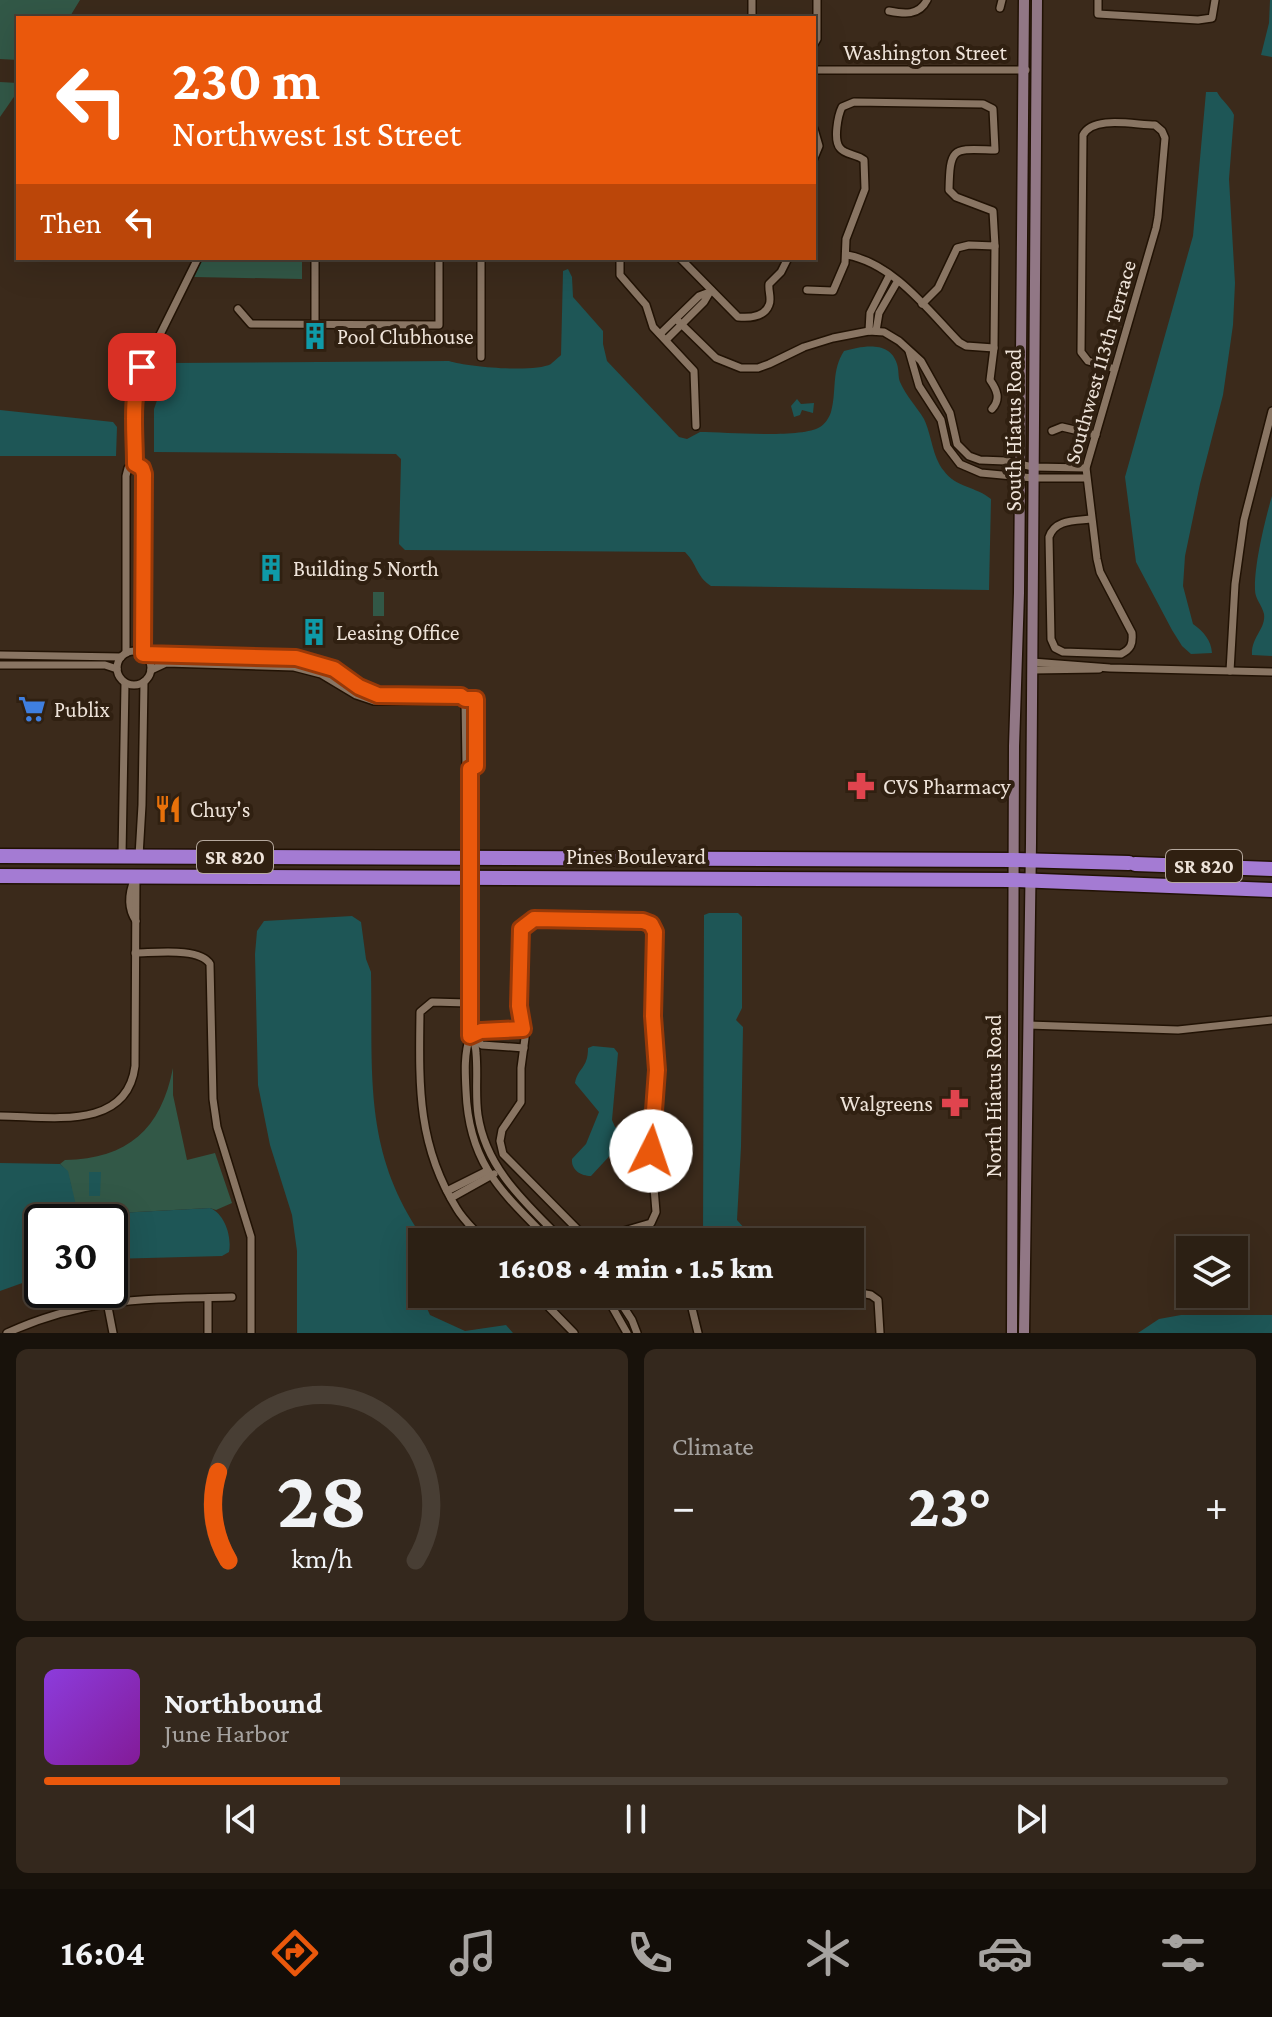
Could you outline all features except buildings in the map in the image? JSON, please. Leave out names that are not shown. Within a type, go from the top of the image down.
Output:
[{"type":"highway","name":"Pines Boulevard","points":[[0,856],[1031,860],[1272,869]]},
{"type":"highway","points":[[104,876],[120,871],[139,856]]},
{"type":"highway","points":[[136,877],[158,856]]},
{"type":"highway","name":"Pines Boulevard","points":[[0,876],[1031,880],[1272,890]]},
{"type":"main road","name":"South Hiatus Road","points":[[1013,860],[1019,593],[1024,0]]},
{"type":"main road","name":"South Hiatus Road","points":[[1031,860],[1037,0]]},
{"type":"main road","points":[[1019,593],[1023,610],[1023,651],[1032,666]]},
{"type":"main road","points":[[1016,662],[1023,671],[1026,716],[1032,727]]},
{"type":"main road","name":"North Hiatus Road","points":[[1012,1333],[1013,860]]},
{"type":"main road","name":"North Hiatus Road","points":[[1024,1333],[1031,860]]},
{"type":"street","points":[[816,41],[817,0]]},
{"type":"street","points":[[889,11],[913,13],[927,0]]},
{"type":"street","points":[[1098,0],[1098,14],[1198,20],[1212,18],[1215,0]]},
{"type":"street","name":"Washington Street","points":[[816,70],[1036,71]]},
{"type":"street","points":[[807,290],[833,291],[847,255],[846,239],[863,197],[866,179],[861,157],[839,147],[838,116],[842,107],[854,102],[983,104],[993,109],[996,116],[995,150],[961,149],[949,162],[949,190],[956,197],[993,211],[994,348],[990,380],[998,398],[992,409]]},
{"type":"street","name":"Southwest 113th Terrace","points":[[1092,519],[1058,524],[1051,528],[1051,639],[1055,648],[1063,652],[1121,654],[1128,651],[1133,643],[1132,633],[1100,572],[1086,468],[1115,369],[1158,217],[1165,138],[1155,125],[1101,123],[1089,126],[1083,135],[1081,352],[1088,361],[1115,369]]},
{"type":"street","points":[[922,304],[938,288],[957,248],[995,246]]},
{"type":"street","points":[[847,255],[873,263],[922,304],[959,342],[966,346],[994,348]]},
{"type":"street","points":[[135,464],[135,393],[139,375],[197,260]]},
{"type":"street","points":[[315,260],[315,324]]},
{"type":"street","points":[[238,309],[251,324],[439,325],[439,260]]},
{"type":"street","points":[[481,260],[481,357]]},
{"type":"street","points":[[620,260],[623,280],[642,300],[650,322],[694,371],[696,426]]},
{"type":"street","points":[[682,260],[738,317],[756,316],[770,304],[768,286],[787,260]]},
{"type":"street","points":[[872,331],[870,313],[889,276]]},
{"type":"street","points":[[872,331],[897,282]]},
{"type":"street","points":[[663,337],[699,296],[709,291]]},
{"type":"street","points":[[679,322],[716,358],[731,366],[750,368],[769,364],[819,342],[872,331],[892,336],[921,361],[943,397],[962,451],[980,460],[1020,464],[1033,473],[1086,478]]},
{"type":"street","points":[[908,350],[919,386],[941,420],[947,447],[955,459],[976,472],[1019,477],[1086,468]]},
{"type":"street","points":[[1230,671],[1235,584],[1244,520],[1272,411]]},
{"type":"street","points":[[1052,431],[1062,427],[1096,435]]},
{"type":"street","points":[[135,464],[142,468],[144,474],[143,654],[151,670]]},
{"type":"street","points":[[117,669],[124,655],[126,476],[128,468],[135,464]]},
{"type":"street","points":[[0,655],[124,655],[135,652],[296,658],[334,669],[359,687],[378,695],[461,696],[465,699]]},
{"type":"street","points":[[139,856],[144,682],[151,670],[166,663],[294,667],[321,674],[356,695],[374,701],[476,699],[476,766],[470,769]]},
{"type":"street","points":[[0,665],[103,665],[117,669],[125,683],[122,856]]},
{"type":"street","points":[[1032,666],[1088,670],[1272,672]]},
{"type":"street","points":[[125,683],[136,685],[144,682]]},
{"type":"street","points":[[465,699],[471,858],[468,1003],[470,1036],[476,1049],[481,1133],[497,1169],[550,1228]]},
{"type":"street","points":[[0,1116],[93,1115],[108,1110],[131,1085],[135,1066],[136,921],[132,915],[130,890],[136,877]]},
{"type":"street","points":[[534,919],[643,921],[651,924],[655,932],[653,1016],[657,1070],[651,1151],[656,1212],[651,1223],[593,1240],[585,1237],[503,1154],[500,1141],[502,1130],[521,1102],[524,1048],[519,1006],[521,929],[534,919]]},
{"type":"street","points":[[135,953],[196,954],[207,958],[211,969],[210,1071],[217,1127],[251,1237],[251,1333]]},
{"type":"street","points":[[468,1003],[427,1004],[420,1012],[419,1091],[425,1135],[436,1173],[458,1211],[473,1228]]},
{"type":"street","points":[[1028,1025],[1178,1030],[1272,1020]]},
{"type":"street","points":[[523,1029],[481,1031],[470,1036],[465,1050],[467,1112],[471,1135],[488,1174],[538,1228]]},
{"type":"street","points":[[470,1036],[482,1045],[524,1048]]},
{"type":"street","points":[[449,1194],[497,1169]]},
{"type":"street","points":[[864,1294],[878,1300],[880,1333]]},
{"type":"street","points":[[128,1300],[232,1297]]},
{"type":"street","points":[[208,1298],[208,1333]]},
{"type":"street","points":[[8,1333],[77,1308]]},
{"type":"street","points":[[108,1308],[113,1333]]},
{"type":"street","points":[[550,1308],[574,1333]]},
{"type":"street","points":[[613,1308],[627,1333]]},
{"type":"street","points":[[624,1308],[637,1333]]},
{"type":"street","points":[[692,1308],[698,1333]]},
{"type":"green space","points":[[0,0],[80,0],[70,16],[16,16],[16,60],[0,59]]},
{"type":"green space","points":[[0,82],[16,83],[16,94],[0,117]]},
{"type":"green space","points":[[202,260],[302,260],[302,279],[194,277]]},
{"type":"green space","points":[[373,592],[384,592],[384,616],[373,616]]},
{"type":"green space","points":[[173,1068],[173,1095],[187,1160],[215,1153],[232,1203],[216,1210],[128,1212],[128,1204],[75,1204],[68,1176],[60,1164],[65,1160],[107,1154],[124,1147],[150,1124],[167,1089]]},
{"type":"water","points":[[1270,0],[1272,57],[1261,55],[1269,23]]},
{"type":"water","points":[[1206,92],[1217,92],[1234,115],[1229,179],[1235,283],[1233,325],[1223,395],[1200,484],[1185,556],[1183,586],[1193,624],[1206,637],[1212,653],[1191,654],[1172,630],[1136,562],[1125,477],[1193,236]]},
{"type":"water","points":[[568,269],[572,277],[573,297],[603,331],[607,361],[679,437],[687,439],[700,432],[796,433],[820,427],[831,412],[837,366],[844,351],[875,347],[888,351],[897,364],[902,387],[924,419],[944,471],[954,480],[991,499],[989,590],[711,586],[685,552],[405,550],[399,544],[401,459],[396,454],[154,452],[154,409],[170,363],[449,361],[516,369],[551,364],[561,355],[563,271]]},
{"type":"water","points":[[797,399],[801,404],[814,403],[813,413],[802,410],[800,415],[794,417],[791,406]]},
{"type":"water","points":[[0,410],[113,422],[117,427],[116,456],[0,456]]},
{"type":"water","points":[[1272,496],[1272,656],[1252,655],[1264,619],[1255,593],[1255,580],[1260,543]]},
{"type":"water","points":[[738,913],[742,917],[742,1008],[736,1020],[743,1027],[737,1220],[744,1228],[703,1228],[704,915]]},
{"type":"water","points":[[352,916],[361,922],[371,972],[375,1113],[391,1177],[417,1228],[408,1228],[408,1308],[427,1308],[430,1315],[465,1331],[506,1325],[513,1333],[297,1333],[297,1251],[292,1215],[270,1145],[258,1085],[255,954],[257,931],[264,921]]},
{"type":"water","points":[[588,1048],[614,1048],[618,1053],[612,1120],[615,1127],[628,1136],[591,1176],[577,1172],[572,1159],[586,1144],[599,1112],[575,1083]]},
{"type":"water","points":[[0,1163],[60,1164],[68,1171],[76,1204],[24,1204],[24,1282],[0,1291]]},
{"type":"water","points":[[89,1172],[101,1172],[100,1196],[89,1196]]},
{"type":"water","points":[[210,1208],[220,1215],[226,1227],[229,1252],[222,1256],[128,1259],[128,1212]]},
{"type":"water","points":[[1181,1315],[1272,1315],[1272,1333],[1138,1333],[1159,1319]]},
{"type":"place","name":"Pool Clubhouse","points":[[315,336]]},
{"type":"place","name":"Building 5 North","points":[[271,568]]},
{"type":"place","name":"Leasing Office","points":[[314,632]]},
{"type":"place","name":"Publix","points":[[32,709]]},
{"type":"place","name":"CVS Pharmacy","points":[[861,786]]},
{"type":"place","name":"Chuy's","points":[[168,809]]},
{"type":"place","name":"Walgreens","points":[[955,1103]]},
{"type":"route","points":[[142,367],[135,393],[135,464],[142,468],[144,474],[143,654],[296,658],[334,669],[359,687],[378,695],[476,699],[476,766],[470,769],[470,1036],[481,1031],[523,1029],[519,1006],[521,929],[534,919],[643,921],[651,924],[655,932],[653,1016],[657,1070],[651,1151]]}]
